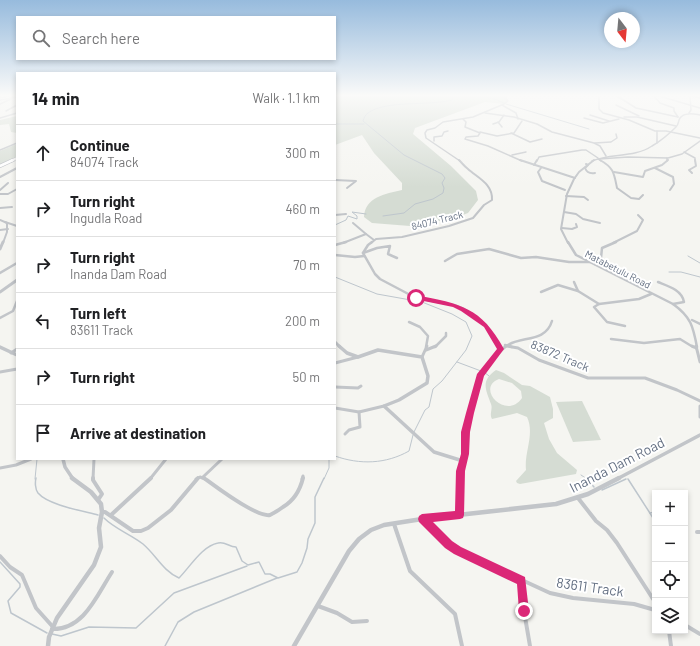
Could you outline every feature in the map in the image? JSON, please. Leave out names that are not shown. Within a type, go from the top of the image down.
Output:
[{"type":"main road","points":[[0,166],[16,158]]},
{"type":"street","points":[[437,126],[427,130],[425,132],[425,136],[434,141],[434,137],[442,136],[444,132],[448,132]]},
{"type":"street","points":[[465,126],[465,128],[497,136],[511,133],[517,130],[520,126]]},
{"type":"street","points":[[539,126],[570,137],[595,143],[601,147],[607,157]]},
{"type":"street","points":[[642,126],[657,132],[663,130],[700,138]]},
{"type":"street","points":[[576,224],[577,227],[574,229],[562,228],[568,188],[586,164],[598,159],[643,151],[657,144],[676,126]]},
{"type":"street","points":[[480,132],[478,136],[468,136],[465,139],[472,143],[488,146],[512,155],[524,163],[576,178]]},
{"type":"street","points":[[657,132],[657,144]]},
{"type":"street","points":[[511,133],[530,142],[542,139]]},
{"type":"street","points":[[595,143],[616,140],[618,138],[616,134]]},
{"type":"street","name":"84074 Track","points":[[374,240],[399,237],[447,227],[471,219],[476,216],[484,205],[492,200],[492,193],[483,180],[467,169],[456,158],[440,148],[434,141]]},
{"type":"street","points":[[598,159],[628,157],[666,158],[681,154],[693,144],[700,141]]},
{"type":"street","points":[[0,150],[16,143]]},
{"type":"street","points":[[534,165],[539,158],[586,150],[608,165],[614,172],[618,188],[628,196],[639,199],[643,195]]},
{"type":"street","points":[[512,155],[526,152]]},
{"type":"street","points":[[684,152],[695,158],[696,166],[689,170],[692,173]]},
{"type":"street","points":[[614,172],[643,178],[645,171],[664,164],[668,160],[666,158]]},
{"type":"street","points":[[586,164],[588,165],[585,168],[586,170],[590,173],[595,172]]},
{"type":"street","points":[[541,167],[538,172],[542,181],[565,190]]},
{"type":"street","points":[[0,177],[16,168]]},
{"type":"street","points":[[654,168],[673,177],[674,184],[670,190]]},
{"type":"street","points":[[336,180],[356,181],[347,188]]},
{"type":"street","points":[[0,190],[8,183]]},
{"type":"street","points":[[563,186],[567,193]]},
{"type":"street","points":[[0,194],[8,194],[16,190]]},
{"type":"street","points":[[566,196],[584,197],[588,200]]},
{"type":"street","points":[[0,208],[12,207]]},
{"type":"street","points":[[564,212],[575,214],[582,220],[600,223]]},
{"type":"street","points":[[336,214],[346,214]]},
{"type":"street","points":[[594,264],[601,258],[602,248],[628,237],[641,228],[643,220],[638,215]]},
{"type":"street","points":[[0,220],[16,226]]},
{"type":"street","points":[[0,249],[8,229],[8,224],[5,222]]},
{"type":"street","points":[[353,223],[374,240],[368,244],[364,254]]},
{"type":"street","name":"Matabetulu Road","points":[[562,228],[563,234],[569,241],[573,252],[650,294],[673,304],[686,312],[692,320],[700,324]]},
{"type":"street","points":[[0,230],[8,229]]},
{"type":"street","points":[[336,245],[366,234]]},
{"type":"street","points":[[336,255],[354,257],[377,248],[389,246],[391,247],[388,254],[397,258]]},
{"type":"street","points":[[445,261],[457,254],[489,249],[521,258],[536,257],[569,262],[590,262]]},
{"type":"street","points":[[364,254],[376,275],[386,282],[416,298],[454,305],[469,312],[486,325],[501,349]]},
{"type":"street","points":[[0,273],[16,264]]},
{"type":"street","points":[[0,292],[16,281]]},
{"type":"street","points":[[574,282],[578,292]]},
{"type":"street","points":[[658,282],[678,291],[682,295],[684,302],[673,304]]},
{"type":"street","points":[[542,292],[558,285],[578,292],[599,304]]},
{"type":"street","points":[[625,326],[605,321],[594,307],[599,304],[644,298],[650,294]]},
{"type":"street","points":[[0,318],[13,311],[16,304]]},
{"type":"street","points":[[460,515],[459,486],[466,432],[479,377],[482,371],[506,345],[513,341],[533,338],[548,328],[552,320]]},
{"type":"street","points":[[692,320],[696,348],[700,362]]},
{"type":"street","points":[[336,408],[359,412],[384,406],[399,400],[427,383],[428,376],[422,357],[426,350],[428,339],[420,327],[408,322]]},
{"type":"street","points":[[426,350],[435,348],[446,336],[446,333]]},
{"type":"street","points":[[611,339],[644,343],[680,339],[696,348]]},
{"type":"street","points":[[336,343],[347,353],[358,358]]},
{"type":"street","name":"83872 Track","points":[[506,345],[518,348],[539,360],[588,378],[623,379],[640,377],[663,384],[700,400]]},
{"type":"street","points":[[0,347],[16,355]]},
{"type":"street","points":[[11,353],[16,350]]},
{"type":"street","points":[[336,362],[358,358],[378,350],[422,357]]},
{"type":"street","points":[[0,372],[16,369]]},
{"type":"street","points":[[336,387],[358,388],[361,386]]},
{"type":"street","points":[[384,406],[436,453],[463,461]]},
{"type":"street","points":[[700,406],[698,411],[700,417]]},
{"type":"street","points":[[345,434],[349,430],[360,427],[359,412]]},
{"type":"street","name":"Inanda Dam Road","points":[[294,646],[349,551],[359,539],[371,530],[394,523],[556,504],[578,498],[700,435]]},
{"type":"street","points":[[0,468],[16,465],[28,460]]},
{"type":"street","points":[[48,646],[52,628],[96,561],[101,546],[99,526],[102,512],[101,504],[87,489],[70,477],[64,468],[63,460]]},
{"type":"street","points":[[94,460],[93,480],[102,494],[98,500]]},
{"type":"street","points":[[110,516],[147,482],[165,460]]},
{"type":"street","points":[[102,512],[105,512],[131,531],[138,531],[148,528],[157,523],[186,493],[196,478],[203,477],[221,460]]},
{"type":"street","points":[[203,477],[259,514],[266,516],[294,500],[299,492],[303,476]]},
{"type":"street","points":[[578,498],[596,521],[607,530],[617,543],[652,598]]},
{"type":"street","name":"83611 Track","points":[[422,519],[448,544],[457,550],[522,581],[561,596],[634,604],[652,609]]},
{"type":"street","points":[[394,523],[410,571],[455,614],[462,646]]},
{"type":"street","points":[[0,556],[10,567],[22,574],[36,608],[52,628],[64,630],[78,623],[112,572]]},
{"type":"street","points":[[522,581],[524,611],[530,646]]},
{"type":"street","points":[[318,606],[337,613],[354,623],[367,621]]},
{"type":"street","points":[[688,627],[700,634]]},
{"type":"street","points":[[669,634],[671,646]]},
{"type":"shaded area","points":[[10,126],[16,126],[16,133],[11,132]]},
{"type":"shaded area","points":[[336,126],[420,126],[415,128],[413,134],[451,166],[476,191],[478,200],[468,213],[452,219],[410,226],[372,223],[364,217],[365,210],[368,205],[383,195],[402,190],[402,183],[374,153],[362,135],[336,145]]},
{"type":"shaded area","points":[[16,144],[16,157],[0,165],[0,151]]},
{"type":"shaded area","points":[[496,370],[504,373],[522,385],[530,386],[550,397],[553,409],[553,418],[544,423],[549,439],[557,453],[577,470],[576,474],[520,484],[517,483],[516,481],[526,470],[526,457],[530,436],[529,423],[527,417],[517,413],[492,419],[491,406],[486,390],[486,382],[491,374]],"holes":[[[499,379],[512,383],[521,391],[522,398],[515,404],[508,406],[501,404],[492,395],[490,389],[492,383]]]},
{"type":"shaded area","points":[[582,401],[601,440],[573,442],[556,402]]},
{"type":"waterway","points":[[369,126],[404,155],[442,174],[445,178],[442,183],[444,188],[443,193],[433,199],[415,204],[404,213],[383,216]]},
{"type":"waterway","points":[[580,126],[589,129]]},
{"type":"waterway","points":[[336,225],[346,220],[348,216],[357,219],[357,216],[352,212],[366,214]]},
{"type":"waterway","points":[[688,256],[700,263]]},
{"type":"waterway","points":[[669,272],[681,272],[700,277]]},
{"type":"waterway","points":[[336,277],[377,294],[422,302],[452,314],[466,322],[472,336],[466,350],[442,381],[433,389],[429,407],[425,410],[414,432]]},
{"type":"waterway","points":[[457,362],[481,371]]},
{"type":"waterway","points":[[484,372],[489,376]]},
{"type":"waterway","points":[[336,456],[363,462],[391,459],[409,451],[413,435]]},
{"type":"waterway","points":[[35,479],[37,460]]},
{"type":"waterway","points":[[324,479],[329,468],[329,460]]},
{"type":"waterway","points":[[581,475],[587,479]]},
{"type":"waterway","points":[[36,478],[36,490],[49,501],[98,515]]},
{"type":"waterway","points":[[104,518],[143,544],[168,571],[179,578],[202,552],[212,545],[220,543],[225,543],[236,547],[242,561],[248,565],[259,562],[265,574],[270,574],[278,578],[297,572],[302,563],[307,548],[308,539],[315,523],[315,497],[324,478]]},
{"type":"waterway","points":[[587,479],[594,487]]},
{"type":"waterway","points":[[602,490],[626,479]]},
{"type":"waterway","points":[[628,479],[652,516]]},
{"type":"waterway","points":[[0,562],[20,584],[20,587],[8,601],[11,613],[47,633]]},
{"type":"waterway","points":[[52,634],[61,636],[89,627],[136,628],[174,593],[247,566]]},
{"type":"waterway","points":[[165,646],[178,622],[194,612],[277,578]]},
{"type":"route","points":[[416,298],[459,306],[486,325],[500,345],[501,349],[490,364],[480,374],[470,413],[466,432],[465,454],[460,471],[460,515],[422,519],[448,544],[457,550],[522,581],[524,611]]}]
